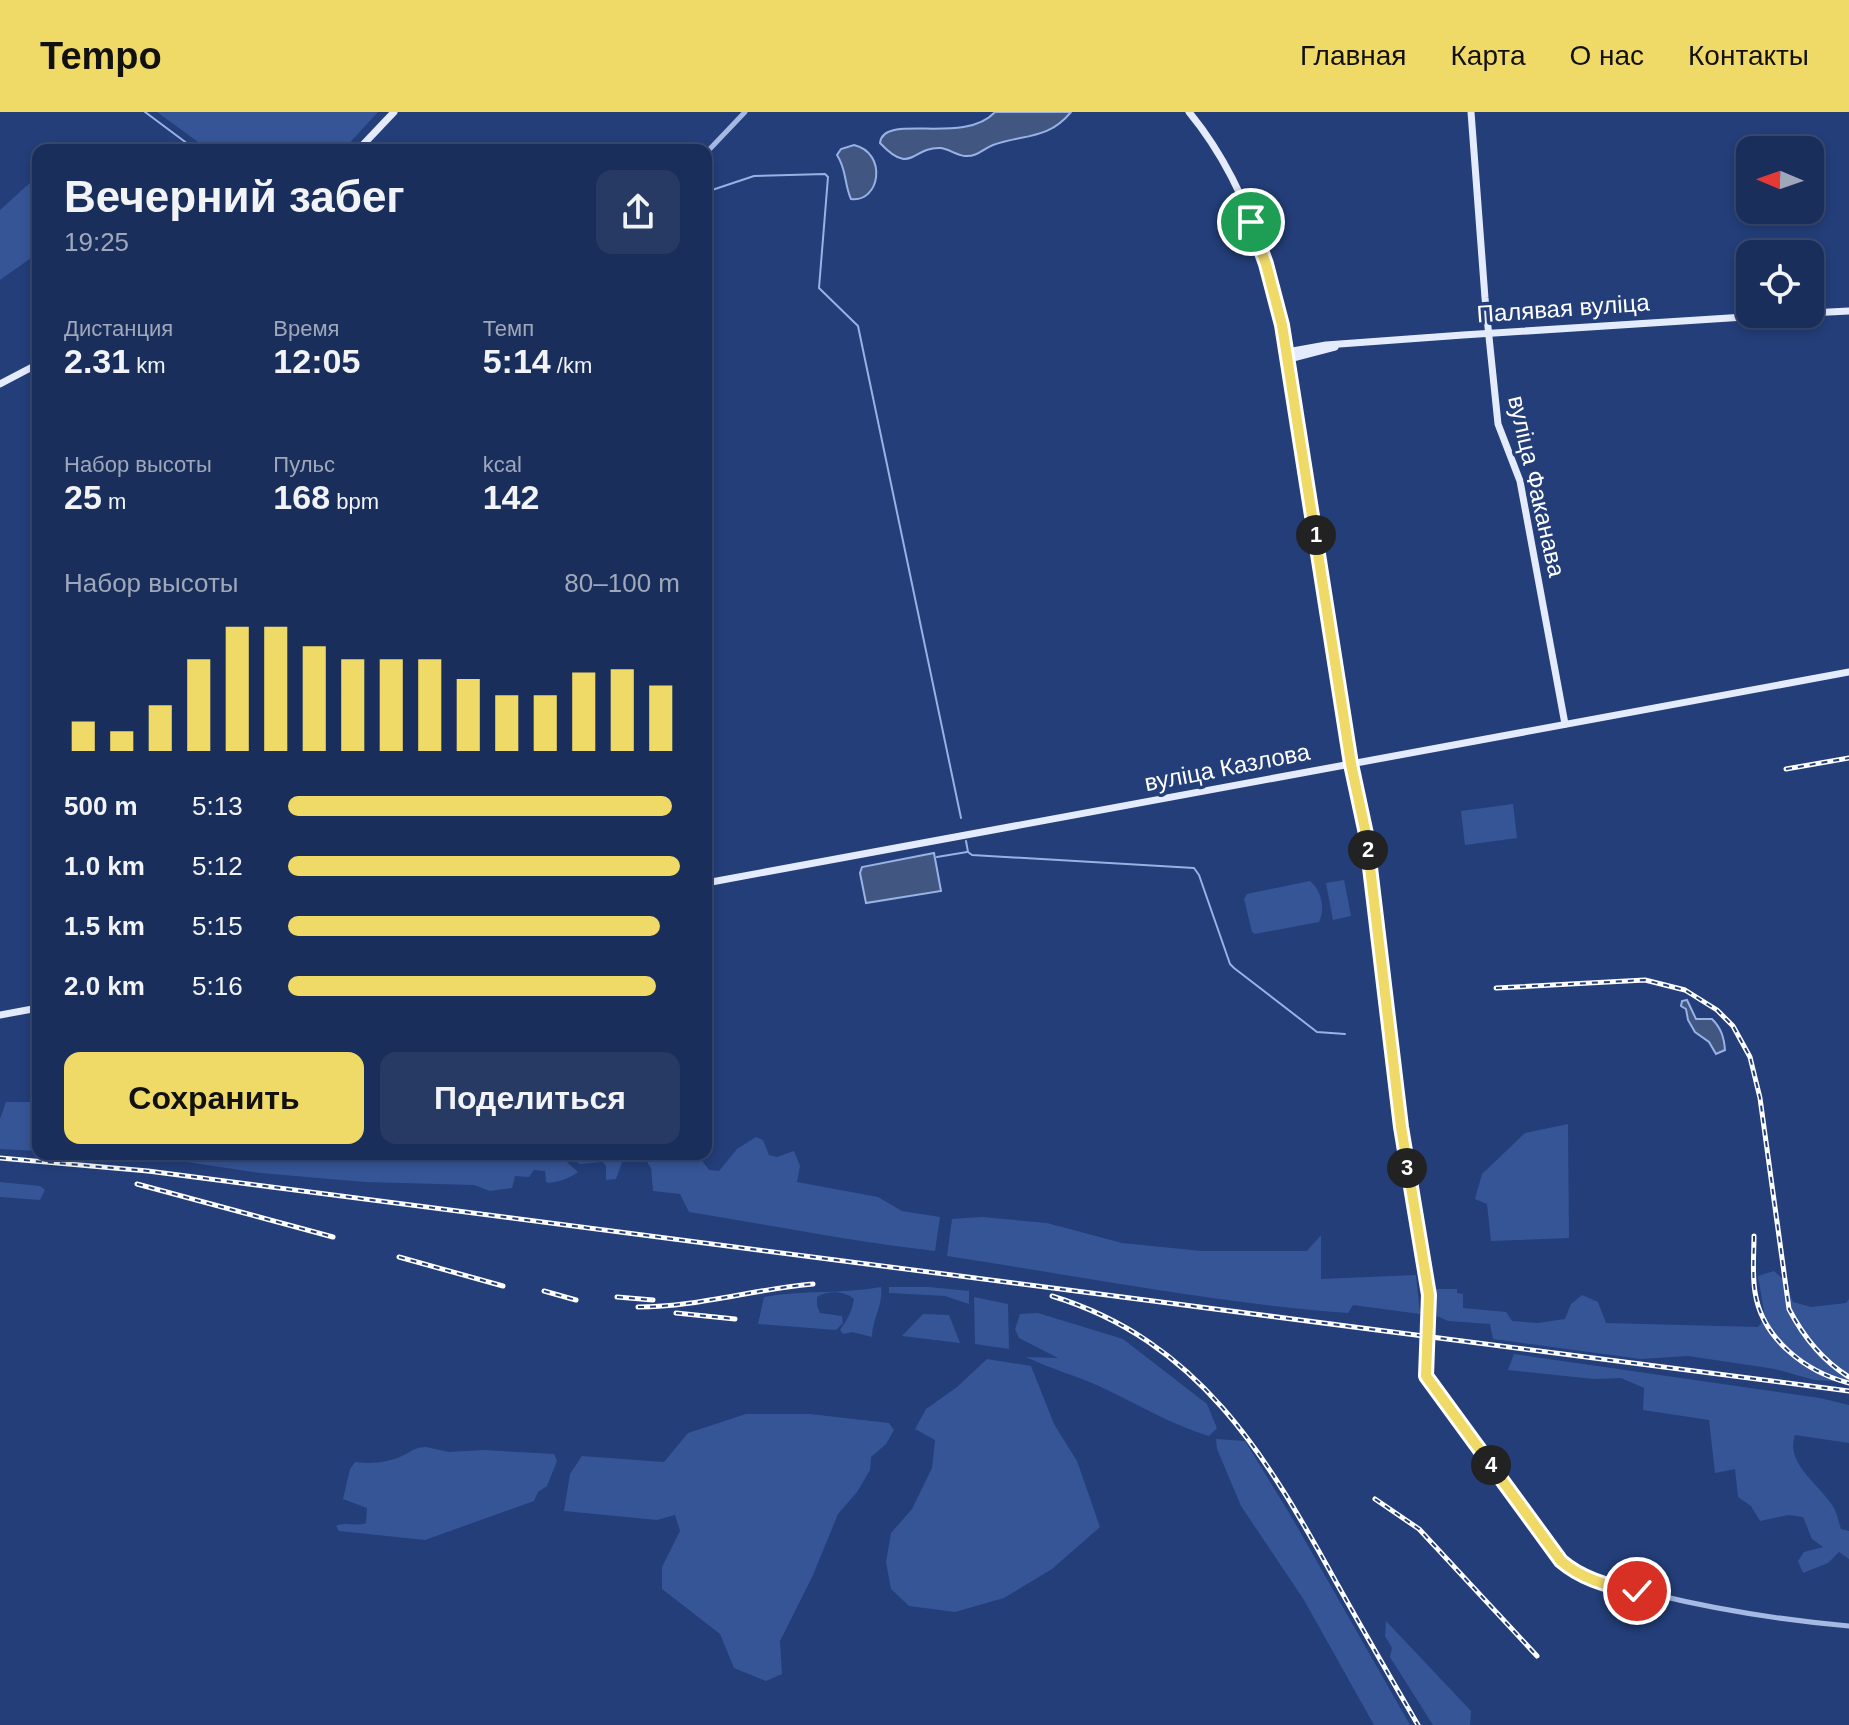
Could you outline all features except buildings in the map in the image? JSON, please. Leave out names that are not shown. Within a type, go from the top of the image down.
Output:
[{"type":"main road","points":[[364,144],[394,112]]},
{"type":"main road","points":[[1189,112],[1217,148],[1242,201],[1271,279],[1288,356],[1351,764]]},
{"type":"main road","name":"вуліца Факанава","points":[[1471,112],[1498,424],[1520,481],[1565,724]]},
{"type":"main road","points":[[1824,312],[1849,311]]},
{"type":"main road","name":"Палявая вуліца","points":[[1288,356],[1337,346],[1488,333],[1736,318]]},
{"type":"main road","points":[[0,384],[32,367]]},
{"type":"main road","name":"вуліца Казлова","points":[[712,882],[1849,672]]},
{"type":"main road","points":[[0,1015],[32,1009]]},
{"type":"street","points":[[712,147],[745,112]]},
{"type":"street","points":[[1351,764],[1366,834],[1399,1114],[1429,1295],[1426,1376],[1569,1568],[1616,1588],[1743,1614],[1849,1626]]},
{"type":"shaded area","points":[[157,112],[378,112],[349,144],[201,144]]},
{"type":"shaded area","points":[[995,112],[1071,112],[1044,132],[993,145],[969,156],[941,148],[924,151],[912,158],[899,158],[880,143],[885,134],[895,130],[964,127],[981,122]]},
{"type":"shaded area","points":[[854,145],[872,157],[876,176],[874,186],[868,193],[851,199],[837,155],[841,149]]},
{"type":"shaded area","points":[[32,181],[32,257],[0,280],[0,210]]},
{"type":"shaded area","points":[[1513,804],[1517,838],[1465,845],[1461,811]]},
{"type":"shaded area","points":[[934,853],[941,891],[866,903],[860,873],[862,867]]},
{"type":"shaded area","points":[[1344,880],[1351,916],[1333,920],[1326,883]]},
{"type":"shaded area","points":[[1310,881],[1321,900],[1319,922],[1255,934],[1252,932],[1244,899],[1247,894]]},
{"type":"shaded area","points":[[1687,1000],[1696,1019],[1712,1019],[1715,1022],[1722,1033],[1725,1050],[1716,1054],[1709,1042],[1695,1032],[1686,1009],[1681,1006],[1682,1001]]},
{"type":"shaded area","points":[[6,1102],[32,1102],[32,1151],[0,1149],[0,1119]]},
{"type":"shaded area","points":[[1568,1124],[1569,1238],[1491,1241],[1487,1204],[1475,1199],[1482,1174],[1525,1133]]},
{"type":"shaded area","points":[[756,1137],[763,1140],[769,1155],[777,1157],[794,1151],[800,1166],[797,1182],[878,1197],[902,1211],[940,1217],[935,1251],[689,1212],[680,1194],[653,1191],[651,1168],[646,1160],[702,1160],[709,1170],[719,1171],[737,1149]]},
{"type":"shaded area","points":[[158,1160],[565,1160],[578,1172],[549,1183],[546,1182],[545,1171],[534,1170],[529,1177],[515,1176],[512,1188],[490,1191],[474,1185],[365,1182],[260,1173]]},
{"type":"shaded area","points":[[573,1160],[623,1160],[616,1179],[606,1180],[603,1162],[580,1164]]},
{"type":"shaded area","points":[[0,1182],[40,1186],[45,1190],[40,1200],[0,1197]]},
{"type":"shaded area","points":[[982,1217],[1047,1223],[1122,1243],[1202,1251],[1307,1251],[1321,1235],[1321,1279],[1416,1275],[1420,1314],[1353,1305],[1348,1313],[1247,1303],[947,1256],[952,1219]]},
{"type":"shaded area","points":[[1774,1271],[1784,1280],[1793,1302],[1811,1307],[1846,1303],[1849,1299],[1849,1382],[1814,1380],[1775,1369],[1688,1356],[1641,1359],[1493,1339],[1490,1324],[1448,1321],[1437,1316],[1434,1289],[1457,1289],[1457,1293],[1463,1294],[1463,1308],[1506,1312],[1512,1321],[1538,1323],[1565,1319],[1571,1304],[1582,1295],[1598,1302],[1606,1323],[1758,1327],[1765,1318],[1758,1276]]},
{"type":"shaded area","points":[[881,1287],[872,1337],[852,1332],[843,1334],[840,1330],[849,1316],[854,1299],[836,1292],[817,1297],[817,1306],[820,1313],[842,1316],[843,1323],[836,1330],[758,1324],[764,1297]]},
{"type":"shaded area","points":[[889,1287],[969,1291],[969,1304],[945,1296],[889,1293]]},
{"type":"shaded area","points":[[974,1297],[1008,1304],[1009,1349],[975,1344]]},
{"type":"shaded area","points":[[1038,1313],[1123,1339],[1207,1404],[1217,1428],[1209,1436],[1195,1431],[1101,1387],[1026,1357],[1058,1358],[1019,1338],[1015,1329],[1020,1314]]},
{"type":"shaded area","points":[[923,1314],[949,1315],[960,1343],[902,1336]]},
{"type":"shaded area","points":[[1514,1354],[1820,1398],[1849,1405],[1849,1443],[1795,1435],[1793,1445],[1804,1472],[1834,1507],[1841,1529],[1849,1531],[1849,1559],[1839,1552],[1828,1563],[1803,1573],[1798,1561],[1804,1552],[1823,1547],[1812,1539],[1803,1517],[1788,1515],[1760,1521],[1751,1506],[1738,1497],[1735,1469],[1715,1473],[1709,1420],[1643,1410],[1644,1388],[1621,1378],[1594,1379],[1508,1370]]},
{"type":"shaded area","points":[[987,1359],[1031,1366],[1054,1424],[1077,1461],[1100,1527],[1052,1569],[1004,1598],[955,1612],[909,1606],[891,1589],[886,1562],[891,1533],[912,1509],[932,1468],[935,1440],[915,1429],[926,1409],[957,1387]]},
{"type":"shaded area","points":[[746,1414],[810,1414],[889,1423],[894,1430],[886,1444],[871,1457],[870,1470],[857,1492],[838,1514],[813,1575],[780,1641],[782,1674],[766,1681],[734,1668],[720,1634],[662,1589],[662,1567],[680,1531],[675,1515],[657,1520],[564,1511],[570,1474],[582,1456],[664,1462],[688,1433]]},
{"type":"shaded area","points":[[1216,1439],[1245,1441],[1410,1725],[1374,1725],[1304,1600],[1241,1506],[1217,1449]]},
{"type":"shaded area","points":[[426,1447],[449,1452],[483,1450],[554,1454],[557,1461],[547,1486],[538,1492],[534,1501],[425,1540],[339,1531],[336,1526],[366,1523],[367,1508],[343,1499],[350,1469],[355,1462],[384,1462]]},
{"type":"shaded area","points":[[1386,1621],[1471,1711],[1470,1725],[1433,1725],[1390,1657],[1392,1648],[1385,1636]]},
{"type":"waterway","points":[[145,112],[188,144]]},
{"type":"waterway","points":[[712,190],[754,176],[825,174],[828,177],[819,288],[858,326],[961,818]]},
{"type":"waterway","points":[[966,841],[968,852],[972,855],[1194,868],[1230,964],[1317,1032],[1345,1034]]},
{"type":"waterway","points":[[937,857],[967,852]]},
{"type":"railway","points":[[1786,769],[1849,758]]},
{"type":"railway","points":[[1496,988],[1645,980],[1685,990],[1717,1010],[1733,1026],[1750,1057],[1760,1098],[1789,1309],[1814,1347],[1849,1377]]},
{"type":"railway","points":[[0,1158],[148,1171],[1849,1391]]},
{"type":"railway","points":[[137,1184],[333,1237]]},
{"type":"railway","points":[[1754,1236],[1755,1292],[1759,1309],[1776,1339],[1802,1362],[1849,1383]]},
{"type":"railway","points":[[399,1257],[503,1286]]},
{"type":"railway","points":[[638,1307],[682,1304],[813,1284]]},
{"type":"railway","points":[[544,1291],[576,1300]]},
{"type":"railway","points":[[1052,1296],[1104,1316],[1149,1342],[1188,1373],[1223,1408],[1283,1490],[1418,1725]]},
{"type":"railway","points":[[617,1297],[653,1300]]},
{"type":"railway","points":[[676,1313],[735,1319]]},
{"type":"railway","points":[[1375,1499],[1419,1529],[1537,1656]]},
{"type":"route","points":[[1251,222],[1282,325],[1351,764],[1366,834],[1401,1127],[1429,1295],[1426,1376],[1561,1561],[1599,1582],[1637,1591]]}]
